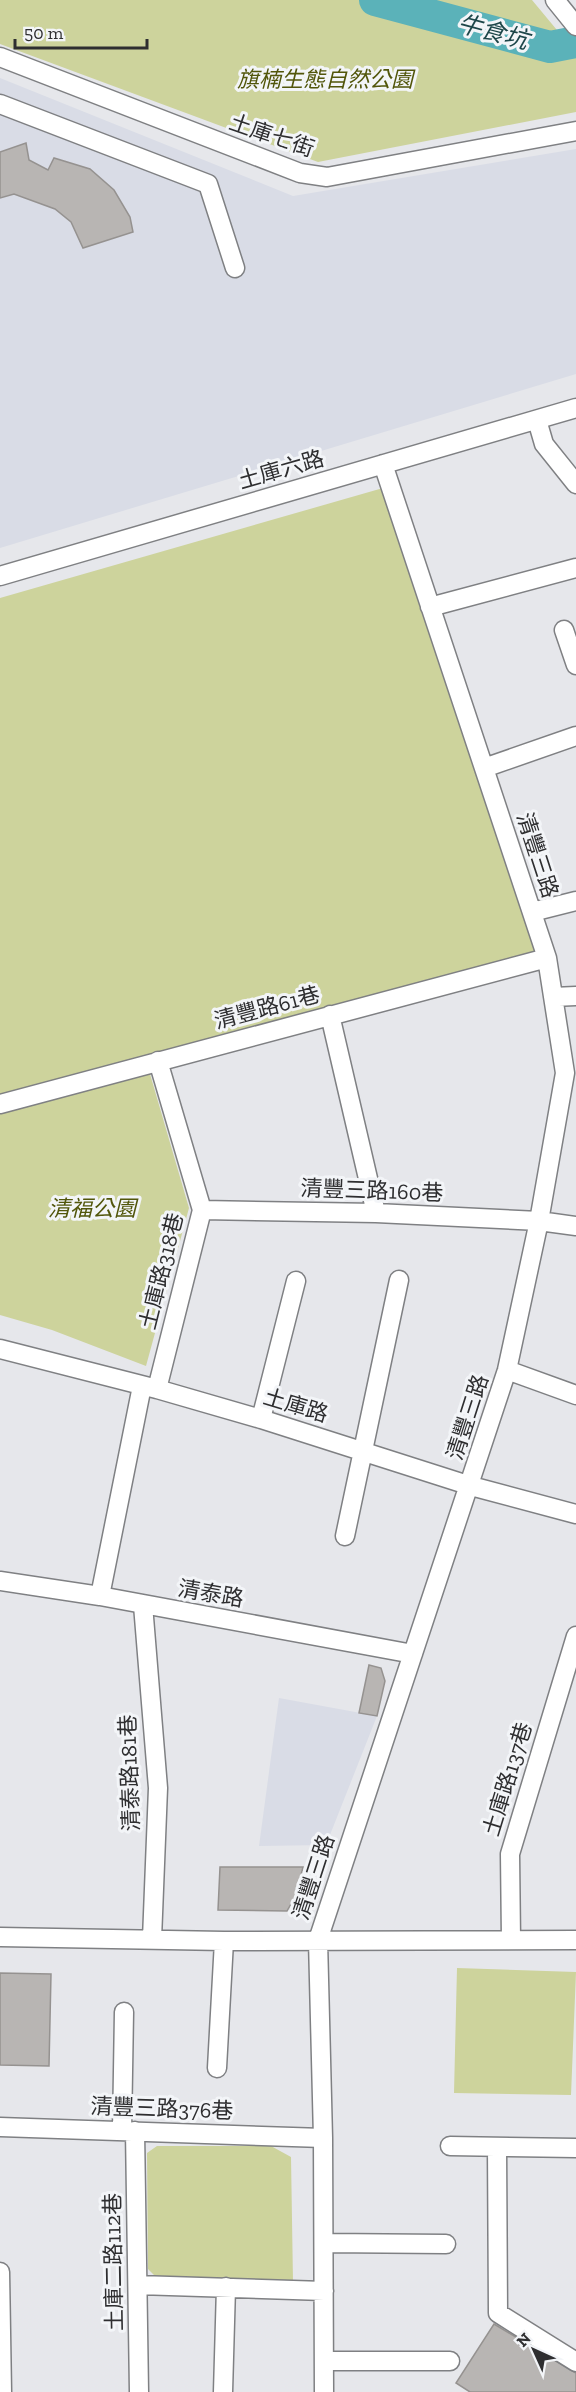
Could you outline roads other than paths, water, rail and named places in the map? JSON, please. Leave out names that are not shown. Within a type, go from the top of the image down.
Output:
[{"type":"street","points":[[555,0],[576,26]]},
{"type":"street","name":"土庫七街","points":[[0,57],[300,173],[327,177],[576,131]]},
{"type":"street","points":[[0,104],[208,184],[235,268]]},
{"type":"street","name":"土庫六路","points":[[0,576],[576,408]]},
{"type":"street","points":[[537,420],[544,444],[576,484]]},
{"type":"street","name":"清豐三路","points":[[324,2392],[323,2138],[318,1940],[471,1486],[507,1370],[571,1074],[553,997],[547,958],[383,464]]},
{"type":"street","points":[[430,607],[576,568]]},
{"type":"street","points":[[564,630],[576,665]]},
{"type":"street","points":[[484,768],[576,736]]},
{"type":"street","points":[[532,912],[576,901]]},
{"type":"street","name":"清豐路61巷","points":[[0,1104],[547,958]]},
{"type":"street","points":[[553,997],[576,996]]},
{"type":"street","points":[[330,1015],[376,1213]]},
{"type":"street","name":"土庫路318巷","points":[[100,1596],[149,1387],[202,1210],[158,1061]]},
{"type":"street","name":"清豐三路160巷","points":[[202,1210],[376,1213],[539,1221],[576,1226]]},
{"type":"street","points":[[345,1536],[399,1280]]},
{"type":"street","points":[[261,1419],[296,1281]]},
{"type":"street","name":"土庫路","points":[[0,1349],[149,1387],[261,1419],[471,1486],[576,1514]]},
{"type":"street","points":[[507,1370],[576,1395]]},
{"type":"street","name":"清泰路","points":[[0,1581],[100,1596],[413,1654]]},
{"type":"street","name":"清泰路181巷","points":[[143,1605],[158,1788],[152,1939]]},
{"type":"street","name":"土庫路137巷","points":[[511,1940],[510,1854],[576,1636]]},
{"type":"street","points":[[0,1936],[224,1941],[576,1940]]},
{"type":"street","points":[[218,2068],[224,1941]]},
{"type":"street","name":"土庫二路112巷","points":[[124,2012],[138,2285],[140,2392]]},
{"type":"street","name":"清豐三路376巷","points":[[0,2127],[323,2138]]},
{"type":"street","points":[[450,2146],[576,2148]]},
{"type":"street","points":[[497,2147],[498,2313],[576,2362]]},
{"type":"street","points":[[324,2243],[446,2244]]},
{"type":"street","points":[[0,2272],[2,2392]]},
{"type":"street","points":[[138,2285],[324,2291]]},
{"type":"street","points":[[223,2392],[226,2288]]},
{"type":"street","points":[[324,2361],[450,2361]]},
{"type":"waterway","name":"牛食坑","points":[[375,0],[550,47],[576,42]]},
{"type":"park label","name":"旗楠生態自然公園","points":[[325,79]]},
{"type":"park label","name":"清福公園","points":[[92,1208]]}]
